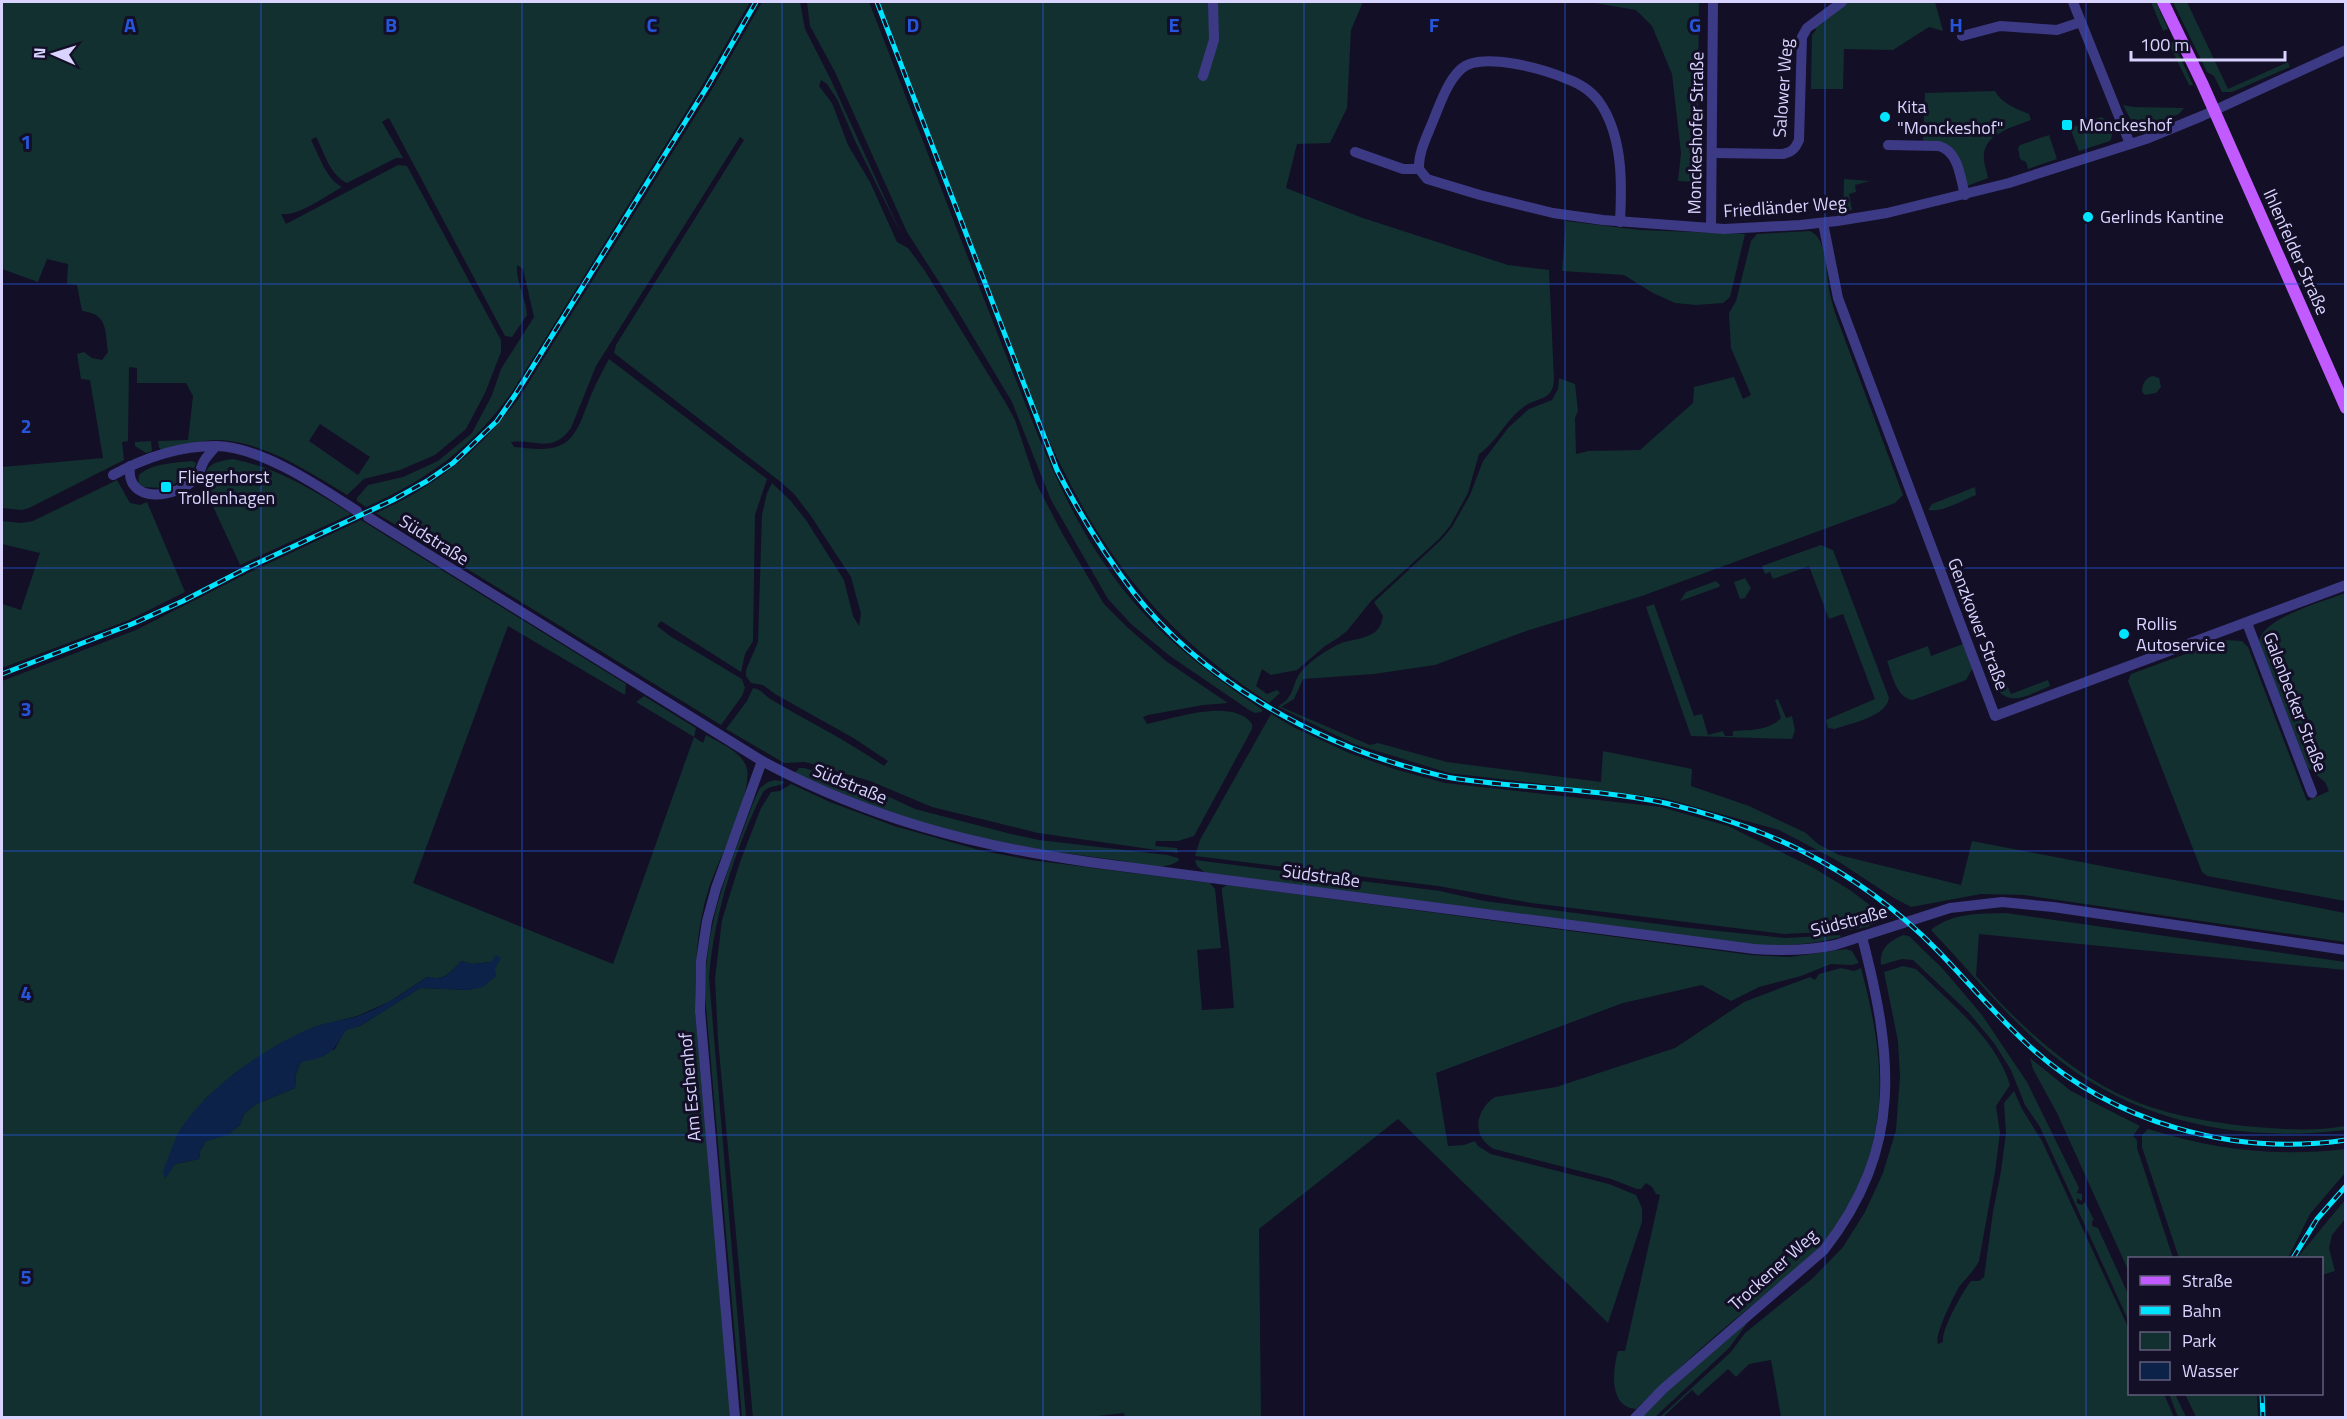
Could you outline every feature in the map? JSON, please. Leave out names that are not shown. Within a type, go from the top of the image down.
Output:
[{"type":"main road","name":"Ihlenfelder Straße","points":[[2163,2],[2346,408]]},
{"type":"street","points":[[1203,75],[1214,40],[1213,2]]},
{"type":"street","name":"Monckeshofer Straße","points":[[1711,228],[1713,2]]},
{"type":"street","name":"Salower Weg","points":[[1713,153],[1784,154],[1796,147],[1802,37],[1807,28],[1842,2]]},
{"type":"street","points":[[2073,2],[2130,144]]},
{"type":"street","points":[[1962,36],[2000,26],[2057,30],[2081,22]]},
{"type":"street","points":[[2213,110],[2346,50]]},
{"type":"street","points":[[1419,169],[1419,156],[1441,100],[1461,69],[1479,62],[1529,67],[1568,79],[1593,94],[1602,106],[1617,143],[1621,184],[1620,222]]},
{"type":"street","name":"Friedländer Weg","points":[[1355,152],[1403,169],[1419,169],[1427,178],[1480,195],[1553,213],[1620,222],[1711,228],[1823,223],[1887,213],[2009,183],[2162,133],[2213,110]]},
{"type":"street","points":[[1888,145],[1946,148],[1956,159],[1965,195]]},
{"type":"street","name":"Genzkower Straße","points":[[1823,223],[1838,298],[1995,716],[2346,585]]},
{"type":"street","points":[[130,466],[130,482],[137,491],[148,494],[167,493],[183,487],[196,478],[205,460],[216,446]]},
{"type":"street","points":[[113,475],[130,466],[167,454],[216,446],[237,449],[267,459],[309,481],[357,511]]},
{"type":"street","name":"Südstraße","points":[[368,517],[762,761],[832,796],[897,821],[983,844],[1032,854],[1754,949],[1791,951],[1816,949],[1862,937],[1938,911],[1981,903],[2030,904],[2346,950]]},
{"type":"street","name":"Galenbecker Straße","points":[[2247,623],[2312,793]]},
{"type":"street","name":"Am Eschenhof","points":[[735,1418],[700,1011],[701,962],[707,921],[716,888],[762,761]]},
{"type":"street","name":"Trockener Weg","points":[[1635,1418],[1698,1358],[1818,1256],[1841,1228],[1860,1195],[1873,1165],[1880,1139],[1885,1094],[1883,1036],[1862,937]]},
{"type":"green space","points":[[2,2],[750,2],[702,86],[512,392],[497,412],[447,460],[409,485],[366,507],[357,501],[357,498],[368,485],[403,477],[438,461],[472,433],[492,395],[501,369],[534,317],[523,269],[517,265],[527,315],[512,337],[505,336],[389,118],[382,122],[403,158],[396,158],[347,183],[332,169],[316,137],[311,140],[324,166],[336,183],[342,187],[303,209],[281,214],[286,224],[398,165],[407,166],[501,340],[501,352],[485,393],[466,429],[435,455],[400,470],[364,479],[347,495],[287,460],[238,442],[206,441],[161,450],[158,441],[188,440],[193,396],[186,383],[137,383],[137,368],[129,367],[128,441],[122,442],[124,460],[29,508],[22,510],[2,508],[2,467],[103,458],[90,380],[81,379],[77,354],[84,352],[92,358],[102,360],[108,352],[104,324],[101,319],[82,311],[77,285],[67,284],[68,264],[47,259],[38,282],[2,269]],"holes":[[[320,424],[370,457],[358,475],[309,441]]]},
{"type":"green space","points":[[762,2],[800,2],[805,29],[831,80],[903,238],[837,99],[827,84],[821,80],[819,86],[832,103],[848,145],[870,182],[897,242],[908,248],[925,271],[1007,405],[1015,420],[1036,483],[1062,533],[1104,604],[1166,661],[1228,703],[1148,715],[1143,717],[1147,724],[1217,711],[1243,716],[1252,724],[1252,729],[1194,836],[1178,841],[1156,841],[1155,846],[1177,848],[1178,853],[1038,833],[932,807],[870,781],[805,762],[784,763],[726,729],[747,701],[753,688],[884,766],[888,761],[763,685],[751,683],[746,676],[746,670],[758,642],[762,515],[772,483],[806,520],[844,580],[853,616],[859,626],[861,614],[851,577],[811,516],[782,483],[614,353],[616,345],[744,140],[740,137],[596,366],[571,428],[557,441],[550,443],[511,442],[514,447],[543,449],[561,445],[567,441],[577,430],[609,359],[767,479],[755,515],[753,641],[745,654],[741,672],[661,621],[657,626],[742,679],[745,688],[742,696],[721,725],[376,513],[438,479],[488,435],[519,398],[711,91]]},
{"type":"green space","points":[[807,2],[869,2],[1042,445],[1071,508],[1108,569],[1145,615],[1193,659],[1263,710],[1261,712],[1255,713],[1249,710],[1170,656],[1131,624],[1108,599],[1051,500],[1012,402],[907,232],[835,72],[810,26]]},
{"type":"green space","points":[[880,2],[1363,2],[1351,30],[1347,108],[1330,143],[1297,144],[1286,188],[1363,218],[1508,265],[1549,270],[1554,379],[1551,391],[1545,397],[1518,411],[1479,454],[1468,493],[1450,526],[1439,539],[1371,601],[1347,631],[1297,670],[1271,675],[1262,669],[1256,686],[1267,694],[1277,690],[1280,693],[1269,703],[1210,660],[1155,608],[1109,549],[1071,486],[1039,417]]},
{"type":"green space","points":[[1589,2],[1699,2],[1697,182],[1678,181],[1681,153],[1672,74],[1652,26],[1636,10]]},
{"type":"green space","points":[[1847,2],[1935,2],[1943,31],[1929,27],[1893,50],[1844,49],[1843,89],[1811,89],[1812,35],[1816,30],[1814,27]]},
{"type":"green space","points":[[2151,2],[2156,2],[2168,29],[2163,31]]},
{"type":"green space","points":[[2173,2],[2187,2],[2228,89],[2288,62],[2290,67],[2232,92],[2222,92],[2214,76],[2207,72]]},
{"type":"green space","points":[[2173,42],[2193,85],[2189,85],[2169,44]]},
{"type":"green space","points":[[1995,91],[2005,102],[2029,114],[2031,120],[2009,128],[1989,141],[1984,158],[1988,178],[1967,186],[1959,159],[1923,141],[1925,93]]},
{"type":"green space","points":[[2123,105],[2184,108],[2179,114],[2144,128],[2131,120]]},
{"type":"green space","points":[[2101,117],[2112,127],[2110,141],[2079,151],[2070,128]]},
{"type":"green space","points":[[2049,135],[2057,159],[2028,169],[2026,162],[2020,159],[2018,148],[2020,145]]},
{"type":"green space","points":[[1844,179],[1870,181],[1855,185],[1856,192],[1849,194],[1852,210],[1843,212]]},
{"type":"green space","points":[[1566,221],[1640,230],[1745,234],[1730,297],[1723,303],[1696,305],[1675,303],[1653,293],[1624,275],[1562,271]]},
{"type":"green space","points":[[1810,231],[1816,235],[1823,249],[1829,292],[1835,313],[1903,495],[1895,503],[1642,596],[1526,631],[1435,665],[1374,674],[1303,679],[1294,699],[1281,707],[1370,745],[1378,743],[1447,762],[1601,782],[1603,751],[1692,769],[1691,786],[1749,806],[1806,833],[1818,844],[1839,855],[1961,885],[1972,841],[2345,913],[2345,942],[2024,895],[1981,894],[1911,907],[1836,860],[1779,830],[1663,798],[1449,773],[1354,744],[1278,707],[1290,696],[1301,671],[1316,658],[1339,644],[1366,637],[1377,630],[1383,616],[1374,602],[1452,527],[1470,495],[1483,461],[1509,427],[1529,409],[1552,400],[1558,389],[1559,378],[1575,384],[1578,411],[1575,418],[1576,454],[1588,451],[1640,450],[1693,403],[1694,387],[1734,377],[1743,399],[1751,395],[1731,348],[1729,313],[1736,301],[1751,241],[1757,234]]},
{"type":"green space","points":[[2153,376],[2159,378],[2161,387],[2156,393],[2145,395],[2142,392],[2143,384]]},
{"type":"green space","points":[[151,441],[152,451],[146,453],[135,446],[135,442]]},
{"type":"green space","points":[[233,459],[280,474],[309,488],[351,514],[240,565],[206,491],[205,483],[209,467]]},
{"type":"green space","points":[[192,461],[196,463],[195,466],[186,478],[170,486],[168,480],[161,482],[163,488],[138,485],[139,475],[150,468]]},
{"type":"green space","points":[[117,480],[130,503],[140,505],[147,502],[185,592],[129,620],[2,668],[2,604],[21,610],[40,553],[2,544],[2,521],[21,523],[33,521]]},
{"type":"green space","points":[[1975,487],[1976,495],[1946,508],[1928,510],[1932,504]]},
{"type":"green space","points":[[361,520],[626,684],[625,695],[508,626],[413,883],[613,964],[694,737],[703,743],[706,735],[730,749],[745,763],[747,781],[740,811],[713,876],[705,903],[699,933],[695,980],[695,1011],[731,1417],[2,1418],[2,681],[136,630],[244,575]],"holes":[[[461,961],[472,964],[491,962],[469,990],[420,988],[360,1026],[345,1030],[335,1049],[301,1062],[296,1074],[295,1088],[256,1104],[244,1114],[240,1125],[228,1134],[206,1141],[200,1151],[199,1159],[175,1164],[204,1100],[235,1073],[273,1048],[314,1027],[357,1016],[389,1002],[427,977],[438,978],[446,975]]]},
{"type":"green space","points":[[1821,545],[1833,550],[1889,698],[1882,710],[1875,715],[1835,729],[1828,728],[1826,720],[1875,699],[1843,614],[1829,619],[1809,566],[1773,579],[1770,572],[1765,574],[1762,566]]},
{"type":"green space","points":[[1745,578],[1751,588],[1745,598],[1740,599],[1734,582]]},
{"type":"green space","points":[[1716,581],[1719,587],[1680,601],[1686,592]]},
{"type":"green space","points":[[2345,593],[2345,901],[2207,876],[2202,872],[2128,681],[2131,674],[2223,640],[2242,641],[2248,647],[2307,801],[2329,791],[2325,782],[2308,768],[2259,641],[2272,624],[2283,617]]},
{"type":"green space","points":[[1654,604],[1694,716],[1702,714],[1708,735],[1723,731],[1725,736],[1733,736],[1733,731],[1758,729],[1771,725],[1781,718],[1775,700],[1778,699],[1786,718],[1792,716],[1795,730],[1792,739],[1691,736],[1646,607]]},
{"type":"green space","points":[[1963,644],[1972,669],[1966,680],[1913,700],[1902,695],[1887,661],[1928,646],[1931,656]]},
{"type":"green space","points":[[2004,677],[2011,694],[2048,680],[2050,686],[2026,696],[2012,698],[2005,696],[1993,683]]},
{"type":"green space","points":[[644,696],[696,728],[694,737],[636,702]]},
{"type":"green space","points":[[1271,714],[1349,753],[1394,769],[1445,783],[1661,807],[1728,826],[1812,867],[1850,890],[1887,918],[1867,927],[1845,931],[1784,934],[1531,903],[1438,886],[1195,856],[1200,840]]},
{"type":"green space","points":[[799,768],[868,787],[915,809],[1011,834],[1039,840],[1167,855],[1179,860],[1166,866],[1149,866],[1030,848],[966,834],[906,818],[868,804],[795,773]]},
{"type":"green space","points":[[775,780],[785,782],[763,792],[743,836],[727,882],[716,930],[709,978],[746,1417],[742,1417],[705,995],[706,974],[715,914],[733,855],[760,788]]},
{"type":"green space","points":[[791,784],[830,802],[894,826],[983,851],[1031,860],[1210,883],[1215,889],[1221,948],[1197,950],[1202,1010],[1234,1008],[1222,892],[1222,888],[1227,885],[1751,955],[1790,957],[1846,949],[1852,951],[1859,963],[1831,964],[1801,976],[1759,987],[1731,1001],[1702,985],[1623,1003],[1436,1073],[1448,1146],[1464,1145],[1475,1141],[1478,1146],[1491,1154],[1609,1184],[1636,1195],[1642,1208],[1642,1222],[1608,1323],[1398,1119],[1259,1229],[1261,1417],[1125,1418],[1124,1413],[1080,1418],[753,1418],[718,1040],[715,978],[722,920],[740,862],[761,808],[771,792],[780,791]]},
{"type":"green space","points":[[1195,860],[1440,891],[1484,901],[1681,927],[1785,938],[1840,935],[1841,937],[1798,944],[1754,945],[1205,873],[1197,866]]},
{"type":"green space","points":[[2006,913],[2345,962],[2345,970],[1979,934],[1976,976],[2031,1033],[2073,1066],[2118,1094],[2154,1108],[2206,1120],[2270,1128],[2320,1129],[2345,1126],[2345,1130],[2266,1133],[2189,1122],[2151,1111],[2116,1096],[2081,1076],[2049,1052],[2017,1023],[1931,930],[1957,917]]},
{"type":"green space","points":[[1903,935],[1909,936],[1943,969],[1982,1015],[2027,1082],[2079,1188],[2077,1193],[2082,1194],[2082,1201],[2077,1198],[2077,1203],[2082,1205],[2085,1202],[2094,1220],[2092,1226],[2098,1228],[2128,1294],[2128,1320],[2040,1127],[2025,1105],[2011,1070],[1994,1043],[1969,1013],[1913,960],[1902,959],[1881,965],[1883,950],[1893,940]]},
{"type":"green space","points":[[1903,966],[1916,969],[1957,1008],[1983,1037],[2003,1068],[2010,1085],[1996,1106],[2000,1133],[1979,1261],[1959,1287],[1953,1299],[1941,1325],[1938,1344],[1943,1342],[1949,1320],[1967,1286],[1971,1281],[1979,1281],[1984,1277],[2006,1133],[2004,1103],[2014,1091],[2022,1109],[2042,1141],[2128,1327],[2128,1395],[2164,1395],[2174,1417],[1781,1417],[1771,1360],[1749,1364],[1736,1377],[1728,1369],[1698,1396],[1692,1390],[1663,1417],[1660,1417],[1731,1352],[1745,1333],[1813,1278],[1843,1247],[1865,1212],[1883,1173],[1896,1130],[1900,1077],[1898,1041],[1884,972]]},
{"type":"green space","points":[[1841,968],[1854,971],[1861,968],[1874,1029],[1880,1087],[1873,1144],[1850,1202],[1828,1237],[1802,1265],[1716,1335],[1636,1409],[1627,1407],[1617,1395],[1615,1367],[1618,1351],[1625,1351],[1660,1195],[1656,1194],[1646,1183],[1641,1189],[1637,1189],[1611,1179],[1494,1149],[1482,1138],[1479,1131],[1478,1123],[1483,1109],[1495,1097],[1556,1087],[1675,1048],[1744,1002],[1810,977],[1815,980],[1819,974]]},
{"type":"green space","points":[[2030,1058],[2071,1091],[2140,1126],[2133,1136],[2137,1140],[2137,1148],[2173,1257],[2128,1257],[2128,1270],[2057,1113],[2033,1069]]},
{"type":"green space","points":[[2148,1129],[2222,1147],[2270,1152],[2345,1149],[2345,1173],[2310,1214],[2288,1257],[2179,1257],[2142,1147],[2142,1135]]},
{"type":"green space","points":[[2345,1200],[2345,1219],[2332,1235],[2329,1248],[2335,1271],[2323,1275],[2323,1257],[2298,1257]]},
{"type":"green space","points":[[1748,1322],[1729,1348],[1655,1417],[1642,1418],[1666,1392]]},
{"type":"green space","points":[[2169,1395],[2175,1395],[2186,1417],[2178,1417]]},
{"type":"green space","points":[[2185,1395],[2257,1395],[2258,1417],[2196,1417]]},
{"type":"water","points":[[496,955],[501,958],[495,969],[496,976],[483,987],[469,990],[420,988],[360,1026],[346,1030],[328,1053],[301,1062],[296,1074],[295,1088],[256,1104],[244,1114],[240,1125],[228,1135],[206,1141],[200,1151],[199,1159],[175,1164],[165,1179],[163,1172],[169,1155],[186,1121],[217,1088],[256,1058],[314,1027],[355,1017],[374,1009],[427,977],[442,977],[461,961],[472,964],[491,962]]},
{"type":"railway","points":[[2,674],[132,624],[183,601],[247,568],[393,500],[453,463],[497,421],[515,395],[707,87],[756,2]]},
{"type":"railway","points":[[877,2],[1057,470],[1093,533],[1134,593],[1161,624],[1225,679],[1298,724],[1337,742],[1415,769],[1478,782],[1639,798],[1717,817],[1752,829],[1802,851],[1838,871],[1890,908],[1922,935],[2027,1044],[2060,1071],[2096,1094],[2135,1113],[2175,1128],[2217,1138],[2260,1143],[2303,1144],[2346,1140]]},
{"type":"railway","points":[[2294,1257],[2317,1219],[2346,1186]]},
{"type":"railway","points":[[2262,1395],[2263,1418]]},
{"type":"place","name":"Kita \"Monckeshof\"","points":[[1885,117]]},
{"type":"place","name":"Monckeshof","points":[[2067,125]]},
{"type":"place","name":"Gerlinds Kantine","points":[[2088,217]]},
{"type":"place","name":"Fliegerhorst Trollenhagen","points":[[166,487]]},
{"type":"place","name":"Rollis Autoservice","points":[[2124,634]]}]
